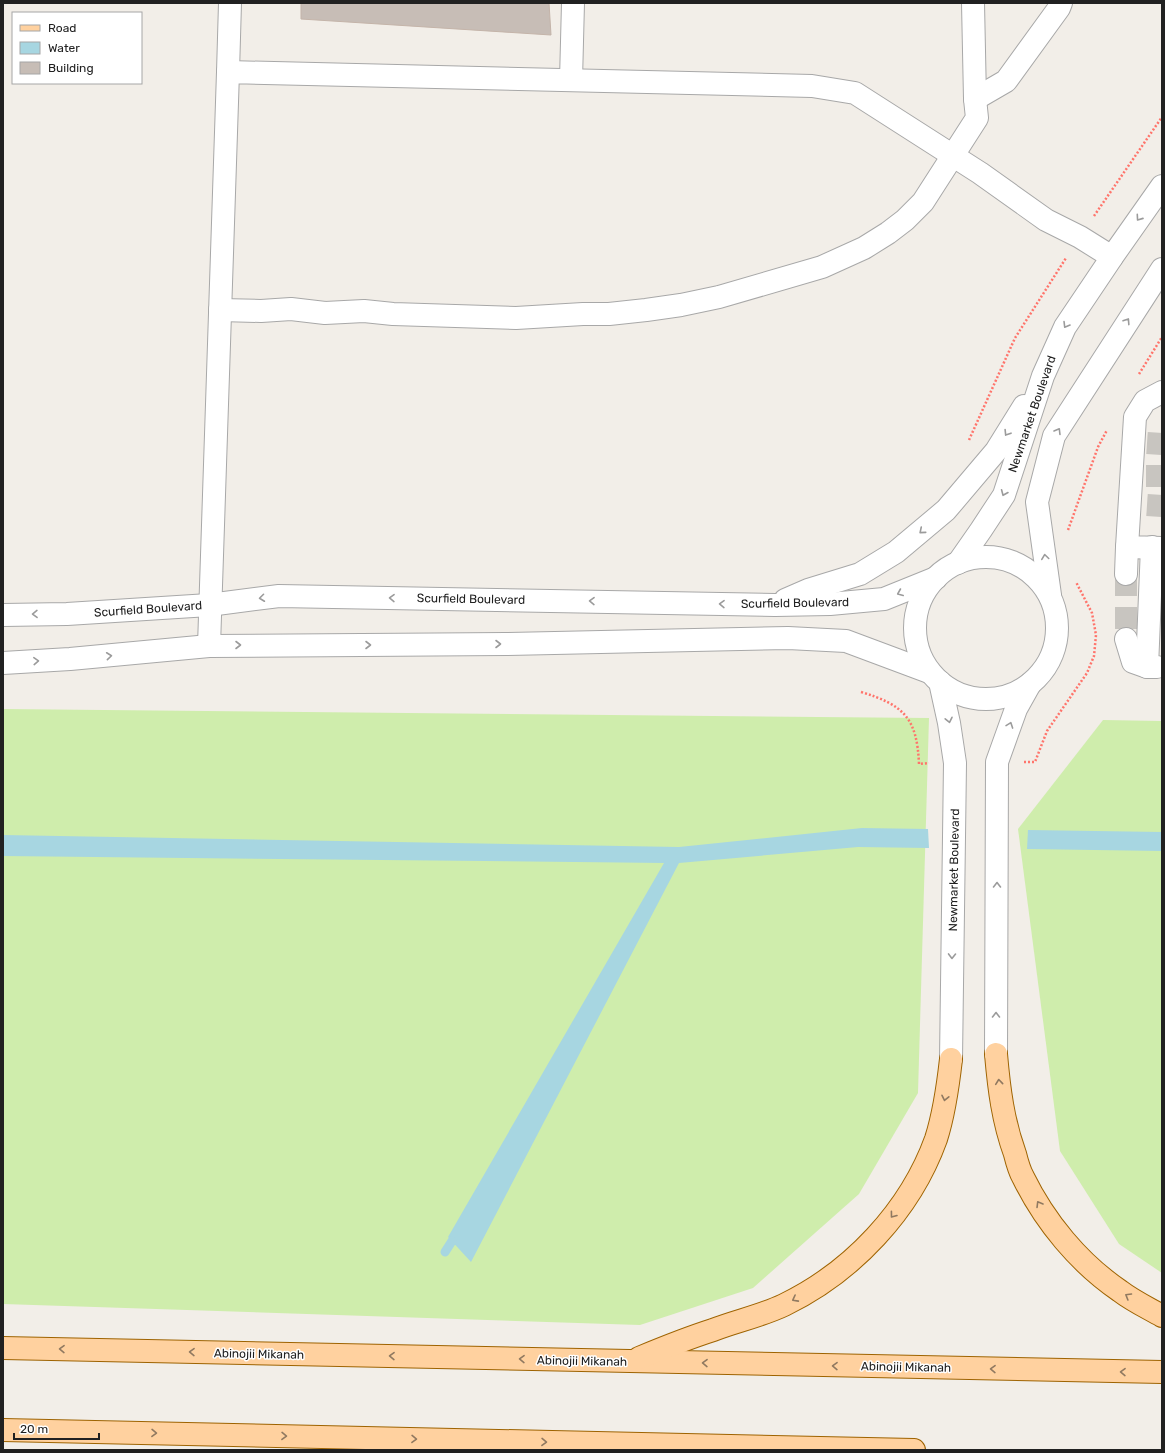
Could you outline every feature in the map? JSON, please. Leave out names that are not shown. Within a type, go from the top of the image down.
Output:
[{"type":"main road","points":[[996,1054],[1000,1100],[1010,1141],[1022,1176],[1046,1216],[1071,1248],[1099,1276],[1121,1292],[1162,1316]]},
{"type":"main road","points":[[631,1362],[713,1329],[753,1318],[783,1306],[808,1292],[853,1260],[884,1228],[912,1189],[925,1163],[938,1131],[948,1086],[951,1059]]},
{"type":"main road","name":"Abinojii Mikanah","points":[[3,1348],[1162,1372]]},
{"type":"main road","points":[[3,1430],[914,1450]]},
{"type":"street","points":[[209,646],[209,605],[230,3]]},
{"type":"street","points":[[571,80],[573,3]]},
{"type":"street","points":[[220,310],[261,311],[291,309],[325,313],[364,311],[393,314],[516,318],[609,314],[681,306],[719,297],[814,270],[844,258],[864,248],[905,220],[922,202],[954,156],[977,118],[975,98],[973,3]]},
{"type":"street","points":[[975,98],[1006,81],[1059,8],[1061,3]]},
{"type":"street","points":[[228,72],[812,86],[855,93],[954,156],[1046,220],[1080,237],[1112,257]]},
{"type":"street","name":"Newmarket Boulevard","points":[[958,563],[982,530],[1004,495],[1043,376],[1065,327],[1162,186]]},
{"type":"street","points":[[3,663],[70,659],[209,646],[506,644],[788,638],[846,641],[934,677],[946,687],[966,696],[989,699],[1011,695],[1030,684],[1046,668],[1056,645],[1058,620],[1051,596],[1037,502],[1054,436],[1156,292],[1162,269]]},
{"type":"street","points":[[774,605],[808,590],[860,574],[896,552],[946,510],[996,451],[1043,376]]},
{"type":"street","points":[[1126,574],[1127,547],[1138,505],[1140,443],[1134,417],[1145,401],[1162,392]]},
{"type":"street","points":[[1126,639],[1133,662],[1154,667],[1157,547],[1127,547]]},
{"type":"street","points":[[934,677],[918,652],[914,630],[917,608],[926,587],[944,570],[966,558],[991,556],[1015,562],[1036,576],[1051,596]]},
{"type":"street","name":"Scurfield Boulevard","points":[[3,615],[67,614],[209,605],[279,596],[774,605],[830,604],[884,599],[936,578]]},
{"type":"street","name":"Newmarket Boulevard","points":[[934,677],[949,723],[955,763],[951,1059]]},
{"type":"street","points":[[996,1054],[997,762],[1016,709],[1030,684]]},
{"type":"path","points":[[967,445],[1015,338],[1080,237],[1162,118]]},
{"type":"path","points":[[1135,380],[1161,339]]},
{"type":"path","points":[[1067,534],[1098,447],[1109,426]]},
{"type":"path","points":[[997,762],[1035,762],[1047,731],[1087,673],[1094,656],[1096,635],[1092,613],[1074,578]]},
{"type":"path","points":[[861,692],[882,698],[898,708],[913,725],[919,744],[919,764],[955,763]]},
{"type":"green space","points":[[3,709],[929,718],[918,1093],[859,1194],[753,1288],[640,1325],[3,1304]]},
{"type":"green space","points":[[1103,720],[1162,721],[1162,1273],[1119,1244],[1060,1151],[1018,829]]},
{"type":"water","points":[[862,828],[928,829],[929,848],[858,847],[679,863],[471,1262],[448,1237],[664,863],[3,856],[3,835],[679,847]]},
{"type":"water","points":[[1028,830],[1162,832],[1162,851],[1027,849]]},
{"type":"building","points":[[301,3],[549,3],[551,35],[301,19]]},
{"type":"waterway","points":[[445,1252],[452,1241]]},
{"type":"tunnel","points":[[1147,443],[1162,444]]},
{"type":"tunnel","points":[[1146,476],[1162,476]]},
{"type":"tunnel","points":[[1147,505],[1162,506]]},
{"type":"tunnel","points":[[1126,574],[1126,639]]}]
